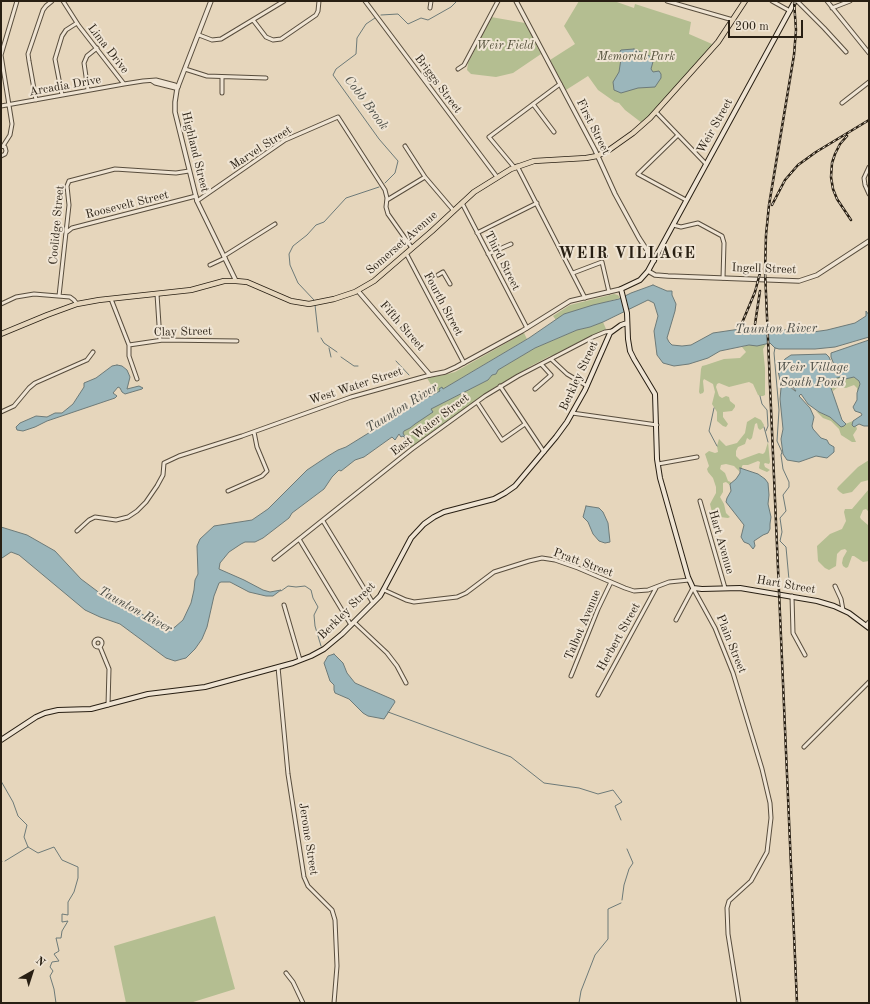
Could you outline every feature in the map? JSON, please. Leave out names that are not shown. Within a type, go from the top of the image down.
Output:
[{"type":"main road","name":"Somerset Avenue","points":[[1,334],[77,304],[195,289],[221,282],[236,280],[253,284],[291,301],[315,303],[339,298],[358,291],[374,281],[476,191],[498,177],[516,167],[540,160],[586,158],[597,156],[611,149],[631,135],[643,126],[720,40],[746,1]]},
{"type":"main road","name":"Weir Street","points":[[654,260],[796,1]]},
{"type":"main road","name":"West Water Street","points":[[621,289],[640,280],[648,271],[654,260]]},
{"type":"main road","name":"Plain Street","points":[[621,289],[626,311],[628,343],[631,353],[655,394],[658,464],[662,485],[689,580],[693,588]]},
{"type":"main road","name":"East Water Street","points":[[613,329],[622,324],[627,325]]},
{"type":"main road","name":"Berkley Street","points":[[1,739],[42,714],[58,710],[87,709],[148,694],[200,688],[300,660],[328,646],[373,603],[384,590],[411,538],[424,524],[434,516],[444,512],[490,501],[515,486],[561,432],[587,386],[613,329]]},
{"type":"main road","name":"Hart Street","points":[[693,588],[743,588],[819,601],[843,610],[868,625]]},
{"type":"street","points":[[1,156],[6,152],[6,149],[2,146],[10,134],[12,127],[1,55],[17,1]]},
{"type":"street","points":[[36,100],[28,54],[43,10],[52,1]]},
{"type":"street","name":"Lima Drive","points":[[63,1],[77,23],[124,84],[143,80],[152,81],[175,88],[178,87]]},
{"type":"street","name":"Highland Street","points":[[210,1],[199,35],[178,87],[175,102],[175,115],[197,201],[236,280]]},
{"type":"street","points":[[199,35],[212,40],[220,39],[284,1]]},
{"type":"street","points":[[254,20],[266,38],[273,40],[281,39],[316,15],[319,1]]},
{"type":"street","name":"Briggs Street","points":[[365,1],[498,177]]},
{"type":"street","points":[[430,8],[431,1]]},
{"type":"street","points":[[458,70],[464,65],[498,1]]},
{"type":"street","name":"First Street","points":[[516,1],[597,156],[615,194],[639,238],[654,260]]},
{"type":"street","points":[[667,1],[733,20]]},
{"type":"street","points":[[772,1],[790,11]]},
{"type":"street","points":[[796,1],[846,52]]},
{"type":"street","points":[[827,1],[869,53]]},
{"type":"street","points":[[832,8],[850,1]]},
{"type":"street","points":[[62,95],[55,59],[62,36],[66,30],[77,23]]},
{"type":"street","points":[[88,90],[84,63],[87,56],[96,48]]},
{"type":"street","points":[[185,69],[208,76],[266,78]]},
{"type":"street","points":[[222,77],[222,93]]},
{"type":"street","points":[[842,103],[869,82]]},
{"type":"street","name":"Arcadia Drive","points":[[1,106],[124,84]]},
{"type":"street","points":[[560,84],[489,137],[516,167],[537,203],[585,298]]},
{"type":"street","points":[[533,104],[554,132]]},
{"type":"street","points":[[656,112],[706,164]]},
{"type":"street","name":"Marvel Street","points":[[197,201],[285,140],[338,117],[385,190],[387,200]]},
{"type":"street","points":[[678,135],[638,174],[686,200]]},
{"type":"street","points":[[405,146],[425,177],[454,211]]},
{"type":"street","points":[[869,167],[864,178],[869,194]]},
{"type":"street","name":"Coolidge Street","points":[[59,296],[69,205],[67,186],[72,180],[116,169],[176,173],[189,171]]},
{"type":"street","points":[[412,248],[388,214],[386,207],[387,200],[425,177]]},
{"type":"street","name":"Roosevelt Street","points":[[66,234],[72,228],[196,196]]},
{"type":"street","name":"Third Street","points":[[462,203],[527,328]]},
{"type":"street","points":[[477,233],[537,203]]},
{"type":"street","points":[[673,224],[681,227],[698,223],[722,236],[724,241],[723,278]]},
{"type":"street","points":[[210,265],[225,257],[275,224]]},
{"type":"street","name":"Ingell Street","points":[[648,271],[657,275],[796,281],[805,280],[820,274],[869,241]]},
{"type":"street","points":[[488,254],[512,244]]},
{"type":"street","name":"Fourth Street","points":[[406,253],[464,363]]},
{"type":"street","points":[[573,273],[602,262],[609,292]]},
{"type":"street","points":[[438,275],[443,272],[450,284]]},
{"type":"street","name":"West Water Street","points":[[77,531],[89,520],[95,517],[116,520],[128,517],[137,511],[157,486],[163,475],[164,463],[182,455],[254,432],[351,397],[430,374],[445,372],[527,328],[568,302],[621,289]]},
{"type":"street","name":"Fifth Street","points":[[358,291],[430,374]]},
{"type":"street","points":[[1,304],[25,294],[72,298],[77,304]]},
{"type":"street","points":[[156,294],[160,340]]},
{"type":"street","points":[[111,299],[129,345],[129,356],[137,379]]},
{"type":"street","name":"East Water Street","points":[[274,559],[412,449],[500,386],[603,332],[613,329]]},
{"type":"street","name":"Clay Street","points":[[129,345],[160,340],[237,341]]},
{"type":"street","points":[[1,412],[14,406],[35,383],[87,360],[94,352]]},
{"type":"street","points":[[551,359],[567,374],[587,386]]},
{"type":"street","points":[[536,389],[551,375],[541,364]]},
{"type":"street","points":[[500,386],[544,452]]},
{"type":"street","points":[[477,402],[502,440],[525,424]]},
{"type":"street","points":[[572,413],[657,425]]},
{"type":"street","points":[[228,491],[262,476],[267,471],[257,447],[254,432]]},
{"type":"street","points":[[658,464],[697,458]]},
{"type":"street","name":"Hart Avenue","points":[[700,501],[725,588]]},
{"type":"street","points":[[323,521],[373,603]]},
{"type":"street","points":[[299,539],[352,624],[387,653],[397,666],[406,683]]},
{"type":"street","name":"Pratt Street","points":[[384,590],[414,602],[457,597],[468,592],[494,572],[542,558],[563,562],[634,591],[646,590],[670,582],[689,580]]},
{"type":"street","name":"Talbot Avenue","points":[[571,676],[611,582]]},
{"type":"street","points":[[835,586],[841,600],[843,610]]},
{"type":"street","name":"Herbert Street","points":[[598,695],[656,587]]},
{"type":"street","points":[[676,620],[693,588]]},
{"type":"street","name":"Plain Street","points":[[693,588],[712,622],[733,673],[764,774],[771,808],[769,842],[766,856],[751,881],[729,901],[727,908],[728,934],[739,1003]]},
{"type":"street","points":[[792,596],[793,632],[804,655]]},
{"type":"street","points":[[284,606],[300,660]]},
{"type":"street","points":[[100,647],[110,669],[108,705]]},
{"type":"street","name":"Jerome Street","points":[[278,667],[288,774],[304,877],[308,886],[332,910],[335,920],[337,966],[333,1002]]},
{"type":"street","points":[[804,747],[869,682]]},
{"type":"street","points":[[286,973],[293,982],[303,1003]]},
{"type":"green space","name":"Memorial Park","points":[[579,1],[614,1],[634,8],[635,4],[691,22],[689,34],[712,44],[642,123],[625,110],[619,103],[615,102],[598,90],[588,76],[566,90],[550,60],[575,44],[564,26]]},
{"type":"green space","name":"Weir Field","points":[[491,17],[525,23],[541,54],[513,73],[496,77],[471,74],[467,70],[468,63]]},
{"type":"green space","points":[[614,294],[618,295],[620,298],[564,314],[556,320],[553,316],[570,305]]},
{"type":"green space","points":[[603,322],[606,329],[529,367],[492,389],[411,448],[403,436],[405,437],[403,433],[405,430],[432,412],[431,409],[488,380],[492,375],[496,374],[498,370],[535,348],[577,330]]},
{"type":"green space","points":[[524,333],[527,339],[443,389],[439,389],[440,391],[436,393],[427,378],[455,372]]},
{"type":"green space","points":[[766,344],[763,349],[765,395],[758,395],[753,384],[749,382],[729,387],[719,383],[717,384],[716,387],[719,396],[722,398],[726,396],[729,397],[730,401],[735,405],[732,411],[723,412],[723,417],[728,424],[726,427],[723,426],[717,421],[717,412],[712,404],[715,392],[713,384],[704,379],[704,391],[700,394],[699,392],[702,366],[724,359],[740,358],[746,352],[742,347]]},
{"type":"green space","points":[[840,377],[845,379],[853,377],[858,379],[860,384],[857,393],[857,388],[854,385],[846,388],[838,387],[833,391],[831,387],[833,379]]},
{"type":"green space","points":[[816,411],[830,417],[840,426],[853,421],[852,423],[854,427],[856,426],[857,429],[853,435],[856,442],[852,442],[841,435],[839,429],[831,421],[823,418]]},
{"type":"green space","points":[[755,417],[761,420],[764,425],[763,428],[760,430],[757,423],[755,424],[752,438],[750,440],[747,438],[745,444],[738,447],[736,456],[740,460],[759,453],[763,454],[768,442],[770,462],[769,464],[764,464],[765,467],[770,470],[767,472],[760,469],[760,462],[758,461],[748,465],[743,465],[739,471],[734,466],[726,464],[721,465],[720,469],[725,473],[728,481],[731,482],[730,485],[726,482],[723,483],[723,492],[720,497],[724,504],[726,513],[730,517],[720,517],[719,521],[717,521],[713,516],[710,504],[716,493],[716,487],[713,478],[707,469],[709,466],[705,454],[709,451],[715,453],[718,452],[717,446],[719,439],[726,446],[737,443],[745,433],[747,422]]},
{"type":"green space","points":[[869,460],[869,480],[861,482],[852,492],[843,494],[837,489],[858,467]]},
{"type":"green space","points":[[869,489],[869,512],[866,509],[863,510],[860,517],[869,528],[869,561],[863,562],[852,556],[848,567],[846,568],[842,563],[847,551],[845,549],[841,550],[837,554],[836,566],[829,570],[825,568],[818,561],[817,546],[830,534],[842,529],[846,521],[844,512],[845,509],[852,509]]},
{"type":"green space","points":[[215,916],[235,989],[190,1003],[126,1003],[114,946]]},
{"type":"water","points":[[634,49],[654,58],[651,69],[653,72],[659,71],[661,78],[655,87],[638,88],[621,93],[614,90],[613,82],[619,72],[621,59],[620,51]]},
{"type":"water","name":"Taunton River","points":[[653,285],[667,291],[672,291],[676,304],[667,338],[672,345],[691,345],[713,333],[740,329],[754,329],[762,331],[785,330],[794,332],[827,330],[855,323],[866,316],[866,311],[869,315],[869,337],[835,347],[815,349],[779,349],[775,348],[770,343],[757,346],[749,345],[720,351],[708,358],[689,364],[674,366],[663,363],[657,355],[654,331],[658,316],[654,303],[648,300],[603,322],[577,330],[535,348],[498,370],[496,374],[492,375],[488,380],[431,409],[433,412],[404,431],[403,433],[406,439],[403,436],[401,437],[399,434],[395,440],[392,437],[364,457],[355,460],[341,471],[339,470],[324,489],[292,513],[289,518],[263,538],[255,542],[245,542],[229,552],[220,563],[219,569],[263,590],[270,592],[281,590],[273,596],[266,596],[249,592],[230,582],[219,583],[214,596],[207,627],[202,639],[186,658],[175,661],[166,658],[120,624],[85,610],[19,555],[11,552],[2,558],[1,556],[1,527],[27,535],[55,551],[81,579],[105,597],[126,604],[169,631],[183,620],[191,603],[195,580],[198,574],[197,546],[200,539],[214,526],[252,520],[268,509],[307,470],[328,456],[346,447],[422,400],[440,391],[439,389],[442,387],[443,389],[529,338],[564,314],[619,299]]},
{"type":"water","name":"Weir Village South Pond","points":[[869,340],[869,426],[859,424],[854,427],[852,425],[853,421],[862,415],[861,413],[855,411],[853,407],[857,400],[857,393],[860,384],[859,381],[854,377],[845,379],[840,377],[834,379],[831,388],[842,420],[846,424],[844,426],[841,427],[830,417],[819,412],[808,404],[801,394],[799,396],[810,408],[814,417],[812,426],[813,429],[821,438],[827,440],[829,444],[834,447],[834,452],[827,458],[816,456],[799,462],[787,460],[783,454],[781,439],[783,429],[780,399],[781,388],[788,385],[796,391],[792,386],[783,383],[780,380],[778,371],[785,359],[791,355],[826,354],[829,357],[836,374],[837,372],[831,357],[831,353]]},
{"type":"water","points":[[112,366],[122,366],[127,370],[130,377],[127,389],[139,386],[143,388],[125,394],[118,387],[113,393],[117,396],[115,398],[47,421],[23,431],[17,430],[16,427],[20,423],[36,416],[47,417],[55,413],[62,413],[73,404],[84,387],[84,383],[96,378]]},
{"type":"water","points":[[740,468],[758,474],[768,483],[768,504],[771,517],[770,529],[768,533],[754,541],[755,546],[753,549],[749,544],[744,542],[741,537],[744,525],[726,502],[731,491],[730,484],[740,473]]},
{"type":"water","points":[[586,506],[599,508],[603,512],[608,523],[610,542],[605,543],[599,541],[593,534],[588,522],[583,517]]},
{"type":"water","points":[[334,654],[343,663],[347,673],[355,683],[394,700],[395,702],[384,719],[368,716],[349,699],[335,693],[334,685],[330,681],[324,663],[328,656]]},
{"type":"waterway","name":"Cobb Brook","points":[[381,15],[398,14],[408,24],[421,18],[428,20],[451,7],[457,1]]},
{"type":"waterway","name":"Cobb Brook","points":[[375,18],[366,24],[357,38],[356,54],[336,69],[333,75],[379,139],[398,161],[395,173],[385,183]]},
{"type":"waterway","name":"Cobb Brook","points":[[314,300],[298,283],[290,265],[289,254],[293,246],[307,235],[316,225],[324,222],[346,198],[379,187]]},
{"type":"waterway","name":"Cobb Brook","points":[[315,305],[318,332]]},
{"type":"waterway","name":"Cobb Brook","points":[[321,338],[324,343],[337,352]]},
{"type":"waterway","points":[[329,348],[331,357]]},
{"type":"waterway","points":[[775,348],[774,353],[779,410],[777,441],[782,452],[783,469],[789,482],[789,487],[783,495],[786,511],[780,518],[782,532],[780,541],[786,547],[789,580],[794,589]]},
{"type":"waterway","name":"Cobb Brook","points":[[341,357],[354,366],[358,366]]},
{"type":"waterway","name":"Cobb Brook","points":[[396,361],[409,375]]},
{"type":"waterway","points":[[760,396],[762,404],[767,410],[768,426],[766,431]]},
{"type":"waterway","points":[[714,408],[709,431],[717,446]]},
{"type":"waterway","points":[[764,427],[768,442]]},
{"type":"waterway","points":[[281,591],[288,586],[305,586],[311,590],[318,607],[314,615],[315,626],[321,646]]},
{"type":"waterway","points":[[388,712],[511,757],[544,783],[579,788],[598,794],[613,790],[622,802],[615,806],[621,820]]},
{"type":"waterway","points":[[1,781],[13,802],[18,816],[27,825],[24,837],[28,847],[38,853],[54,847],[62,860],[78,867],[78,878],[74,892],[68,902],[68,915],[62,914],[62,922],[68,921],[62,931],[61,938],[56,938],[59,951],[54,954],[59,961],[52,962],[50,967],[53,971],[50,976],[56,1003]]},
{"type":"waterway","points":[[5,861],[28,847]]},
{"type":"waterway","points":[[622,900],[624,885],[629,869],[633,863],[627,849]]},
{"type":"waterway","points":[[579,1003],[581,991],[595,955],[608,939],[608,909],[621,903]]},
{"type":"railway","points":[[794,1],[796,30],[794,55],[769,205],[765,271],[797,1003]]},
{"type":"railway","points":[[772,205],[785,180],[798,165],[816,152],[869,120]]},
{"type":"railway","points":[[847,136],[840,144],[835,154],[832,163],[831,177],[833,189],[837,199],[851,220]]},
{"type":"railway","points":[[742,323],[755,292],[761,269]]},
{"type":"railway","points":[[755,324],[760,291]]},
{"type":"district","name":"WEIR VILLAGE","points":[[627,254]]}]
